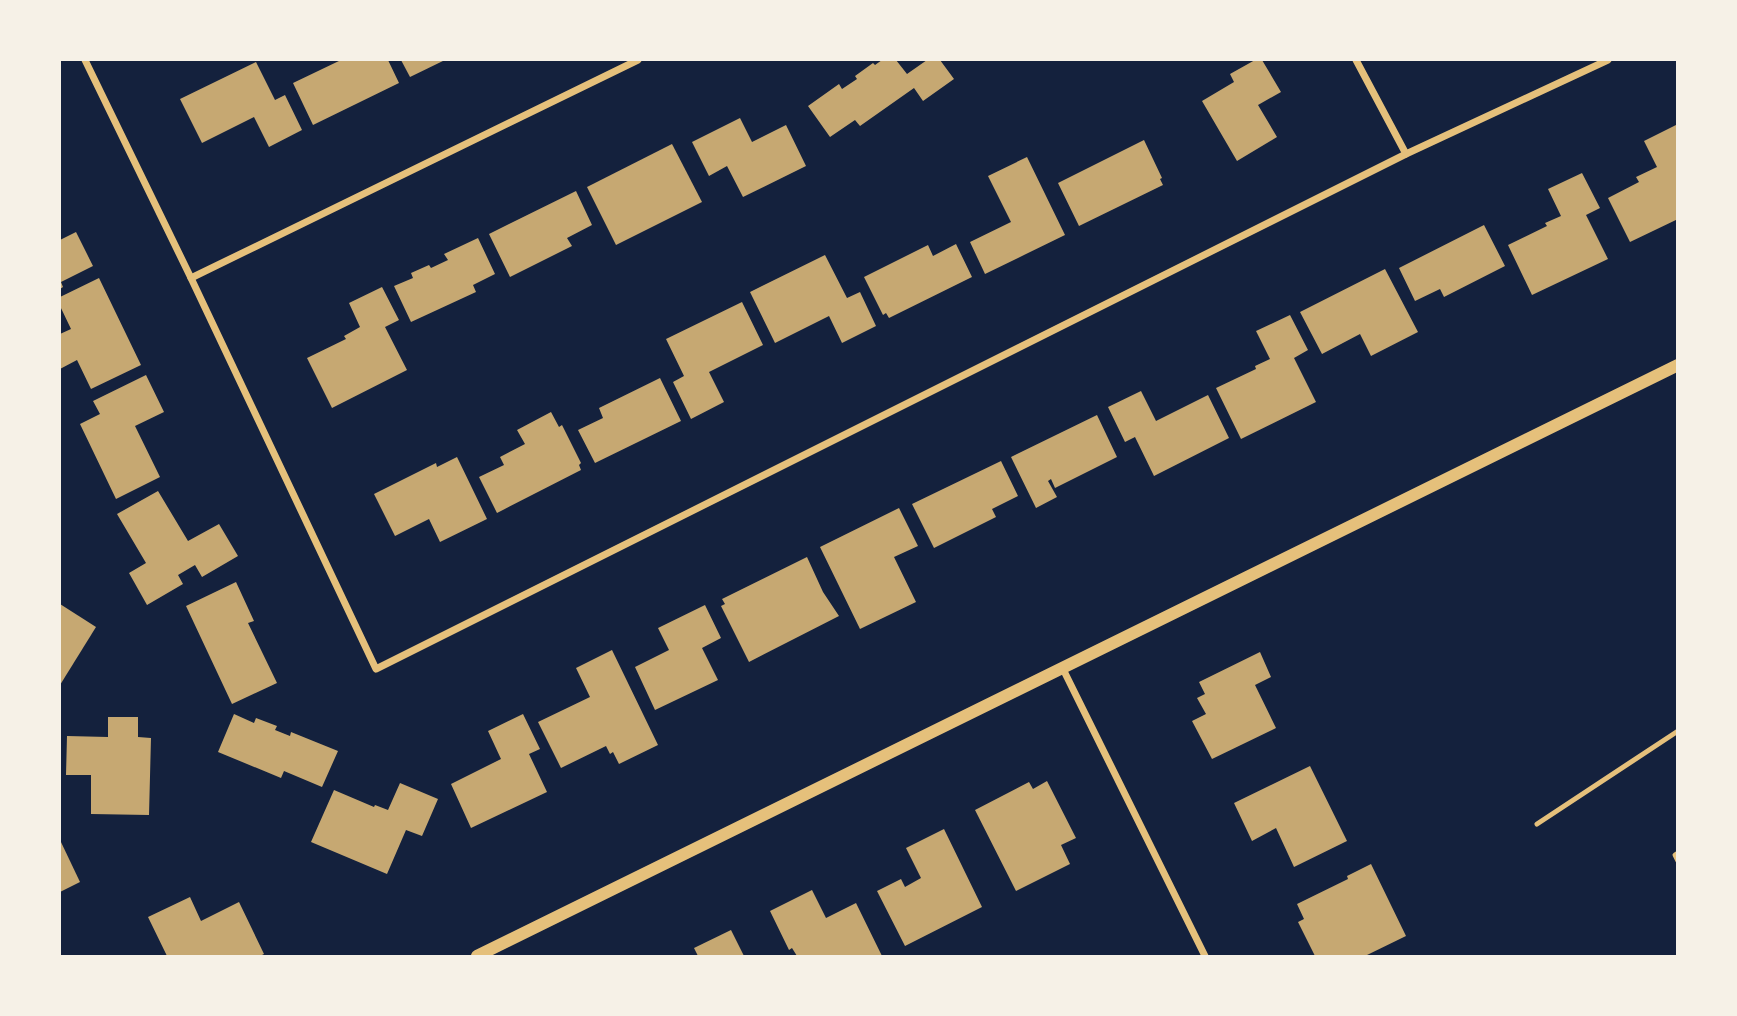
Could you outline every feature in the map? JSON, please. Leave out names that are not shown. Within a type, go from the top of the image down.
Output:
[{"type":"street","points":[[85,60],[376,669],[1406,154],[1608,60]]},
{"type":"street","points":[[191,278],[638,60]]},
{"type":"street","points":[[1356,60],[1406,154]]},
{"type":"street","points":[[477,957],[1678,365]]},
{"type":"street","points":[[1062,667],[1205,957]]},
{"type":"lane","points":[[1537,824],[1678,731]]},
{"type":"lane","points":[[1678,853],[1675,855],[1678,860]]},
{"type":"building","points":[[341,60],[388,60],[399,83],[313,125],[293,83]]},
{"type":"building","points":[[401,60],[445,60],[410,77]]},
{"type":"building","points":[[882,60],[896,60],[907,74],[927,60],[940,60],[954,79],[923,101],[914,88],[860,126],[855,120],[830,137],[808,106],[839,84],[842,89],[857,79],[855,76]]},
{"type":"building","points":[[1255,60],[1262,60],[1281,92],[1258,105],[1277,137],[1237,161],[1202,101],[1234,82],[1230,74]]},
{"type":"building","points":[[256,62],[275,100],[285,95],[302,130],[269,147],[254,117],[202,143],[180,99]]},
{"type":"building","points":[[740,118],[752,142],[786,125],[806,166],[743,197],[727,166],[709,176],[692,142]]},
{"type":"building","points":[[1678,124],[1678,219],[1630,242],[1608,198],[1639,182],[1636,177],[1657,167],[1644,141]]},
{"type":"building","points":[[1144,140],[1163,185],[1079,226],[1058,183]]},
{"type":"building","points":[[672,144],[702,202],[616,245],[587,187]]},
{"type":"building","points":[[1027,157],[1065,235],[985,274],[970,242],[1011,222],[988,176]]},
{"type":"building","points":[[1582,173],[1600,208],[1586,215],[1608,259],[1532,295],[1508,245],[1561,216],[1548,189]]},
{"type":"building","points":[[576,191],[592,225],[567,238],[572,246],[510,277],[489,234]]},
{"type":"building","points":[[1484,225],[1505,266],[1444,297],[1440,289],[1415,301],[1399,268]]},
{"type":"building","points":[[76,232],[93,266],[61,282],[63,287],[60,289],[60,240]]},
{"type":"building","points":[[478,238],[495,274],[473,285],[476,292],[411,322],[394,286],[413,278],[411,273],[448,260],[444,254]]},
{"type":"building","points":[[956,244],[972,277],[889,318],[886,313],[883,315],[864,277],[928,245],[933,256]]},
{"type":"building","points":[[825,255],[847,298],[860,292],[876,326],[842,343],[829,316],[775,343],[750,292]]},
{"type":"building","points":[[1385,269],[1418,332],[1371,356],[1360,334],[1322,354],[1300,312]]},
{"type":"building","points":[[99,278],[141,365],[91,389],[77,360],[60,369],[60,334],[71,329],[60,306],[60,297]]},
{"type":"building","points":[[382,287],[399,320],[385,327],[407,370],[332,408],[307,358],[346,339],[344,336],[360,327],[349,303]]},
{"type":"building","points":[[742,302],[763,345],[709,372],[724,402],[691,419],[673,382],[684,376],[666,339]]},
{"type":"building","points":[[1290,315],[1308,350],[1294,358],[1316,402],[1241,439],[1216,388],[1256,369],[1255,366],[1270,359],[1256,331]]},
{"type":"building","points":[[146,375],[164,412],[135,426],[160,477],[116,499],[80,424],[100,414],[93,401]]},
{"type":"building","points":[[660,378],[681,421],[595,463],[578,430],[603,418],[599,408]]},
{"type":"building","points":[[1141,391],[1156,421],[1208,395],[1229,438],[1154,476],[1135,437],[1125,442],[1108,407]]},
{"type":"building","points":[[551,412],[559,427],[562,425],[581,463],[581,470],[497,513],[479,477],[504,465],[500,457],[525,444],[517,430]]},
{"type":"building","points":[[1097,415],[1117,457],[1055,488],[1051,479],[1048,481],[1057,497],[1036,508],[1011,457]]},
{"type":"building","points":[[457,457],[487,519],[440,542],[429,519],[395,536],[374,494],[436,463],[437,467]]},
{"type":"building","points":[[1001,461],[1018,496],[992,509],[996,517],[934,548],[912,504]]},
{"type":"building","points":[[158,491],[188,541],[219,524],[238,556],[202,577],[195,565],[178,575],[183,584],[147,605],[129,573],[146,563],[117,514]]},
{"type":"building","points":[[899,508],[918,546],[894,557],[916,602],[860,629],[820,547]]},
{"type":"building","points":[[807,557],[823,592],[839,616],[749,662],[721,606],[725,604],[722,599]]},
{"type":"building","points":[[236,582],[254,621],[248,623],[277,683],[232,704],[186,606]]},
{"type":"building","points":[[60,604],[96,627],[60,685]]},
{"type":"building","points":[[705,605],[721,638],[702,648],[718,680],[655,710],[635,667],[669,650],[658,628]]},
{"type":"building","points":[[612,650],[658,745],[619,764],[613,752],[610,754],[606,746],[561,768],[538,722],[590,697],[576,668]]},
{"type":"building","points":[[1260,652],[1271,677],[1255,685],[1276,728],[1212,759],[1192,721],[1206,714],[1197,698],[1205,694],[1199,682]]},
{"type":"building","points":[[234,714],[254,723],[256,718],[277,726],[275,730],[290,736],[291,732],[338,751],[322,787],[284,771],[281,778],[218,752]]},
{"type":"building","points":[[523,714],[540,749],[529,754],[547,792],[471,828],[451,784],[501,759],[488,731]]},
{"type":"building","points":[[108,717],[138,717],[138,737],[151,738],[149,815],[91,814],[91,775],[66,775],[67,736],[108,737]]},
{"type":"building","points":[[1310,766],[1347,841],[1294,867],[1276,828],[1252,841],[1234,803]]},
{"type":"building","points":[[1047,781],[1076,838],[1061,845],[1070,864],[1016,891],[975,810],[1029,782],[1033,789]]},
{"type":"building","points":[[400,783],[438,799],[422,836],[406,830],[387,874],[311,842],[334,790],[388,810]]},
{"type":"building","points":[[944,829],[982,907],[905,946],[877,891],[901,879],[905,887],[921,878],[906,848]]},
{"type":"building","points":[[60,840],[80,882],[60,892]]},
{"type":"building","points":[[1371,864],[1406,936],[1365,956],[1315,956],[1298,922],[1304,919],[1297,904],[1348,879],[1347,876]]},
{"type":"building","points":[[812,890],[826,918],[856,903],[882,956],[797,956],[792,948],[789,950],[770,911]]},
{"type":"building","points":[[190,897],[201,921],[239,902],[264,954],[167,956],[148,917]]},
{"type":"building","points":[[731,930],[744,956],[698,956],[694,948]]}]
